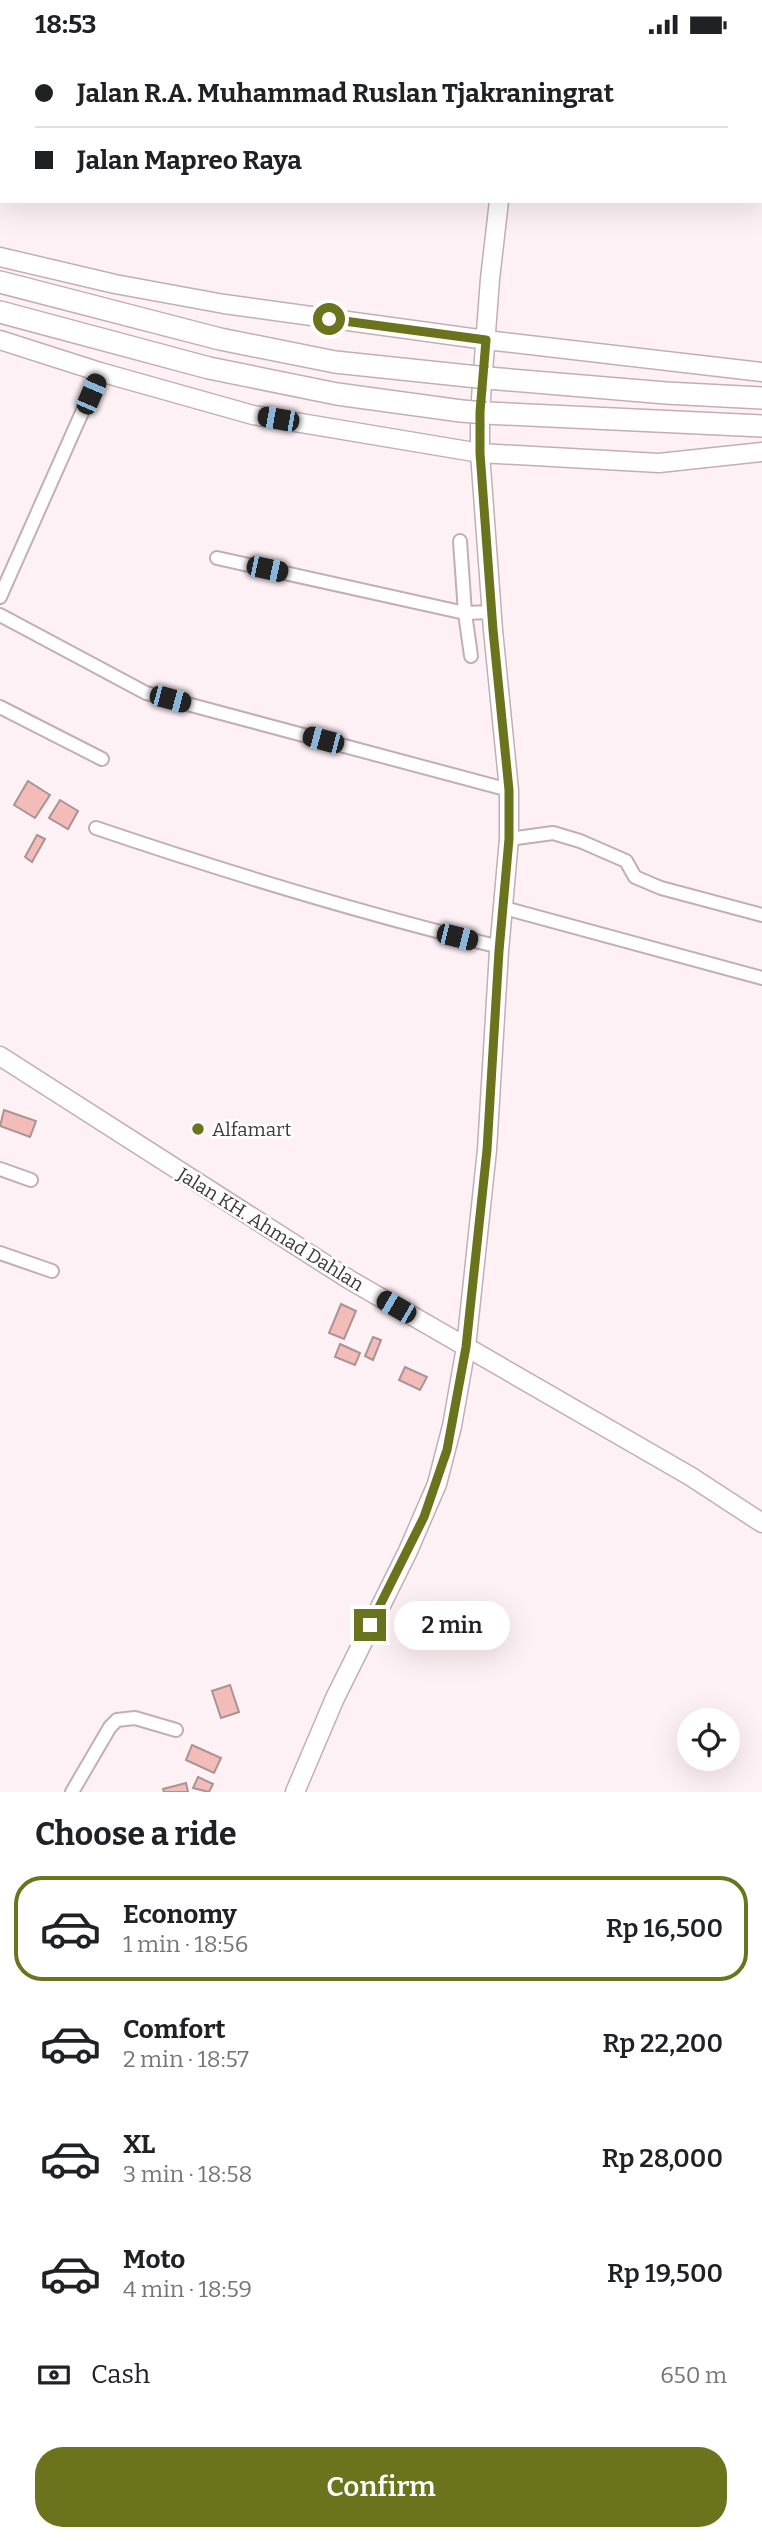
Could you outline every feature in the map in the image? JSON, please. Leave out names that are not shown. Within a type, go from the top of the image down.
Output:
[{"type":"highway","points":[[0,282],[220,339],[335,362],[666,393],[762,398]]},
{"type":"highway","points":[[0,312],[209,368],[337,394],[485,413],[762,426]]},
{"type":"street","points":[[295,1792],[335,1698],[408,1551],[437,1484],[470,1349],[509,839],[509,790],[491,612],[480,453],[480,412],[489,279],[499,203]]},
{"type":"street","points":[[0,257],[115,284],[224,304],[486,340],[762,372]]},
{"type":"street","points":[[0,340],[100,372],[253,415],[480,453],[659,463],[762,452]]},
{"type":"street","points":[[0,597],[100,372]]},
{"type":"street","points":[[460,541],[471,656]]},
{"type":"street","points":[[217,558],[465,613],[491,612]]},
{"type":"street","points":[[0,615],[146,693],[509,790]]},
{"type":"street","points":[[0,707],[102,759]]},
{"type":"street","points":[[96,828],[172,854],[402,922],[500,947]]},
{"type":"street","points":[[509,839],[553,833],[580,841],[626,861],[635,877],[661,888],[762,915]]},
{"type":"street","points":[[503,908],[762,978]]},
{"type":"street","name":"Jalan KH. Ahmad Dahlan","points":[[0,1056],[338,1273],[690,1476],[762,1523]]},
{"type":"street","points":[[0,1169],[31,1180]]},
{"type":"street","points":[[0,1253],[52,1271]]},
{"type":"street","points":[[72,1792],[110,1727],[117,1720],[135,1718],[176,1730]]},
{"type":"building","points":[[28,781],[50,795],[35,818],[14,805]]},
{"type":"building","points":[[60,800],[78,811],[68,829],[49,818]]},
{"type":"building","points":[[37,835],[45,839],[32,862],[25,857]]},
{"type":"building","points":[[4,1110],[36,1121],[30,1137],[0,1126]]},
{"type":"building","points":[[341,1304],[356,1311],[344,1339],[329,1333]]},
{"type":"building","points":[[373,1337],[381,1340],[373,1360],[365,1356]]},
{"type":"building","points":[[340,1344],[360,1353],[355,1365],[335,1357]]},
{"type":"building","points":[[405,1367],[427,1377],[420,1390],[399,1380]]},
{"type":"building","points":[[230,1685],[239,1712],[221,1718],[212,1691]]},
{"type":"building","points":[[192,1745],[221,1758],[214,1773],[186,1760]]},
{"type":"building","points":[[198,1777],[213,1784],[209,1792],[193,1788]]},
{"type":"building","points":[[186,1783],[188,1792],[164,1792],[163,1789]]},
{"type":"place","name":"Alfamart","points":[[198,1129]]},
{"type":"route","points":[[329,319],[486,340],[480,412],[484,534],[509,790],[509,839],[487,1150],[466,1347],[447,1450],[437,1484],[408,1551],[370,1625]]}]
